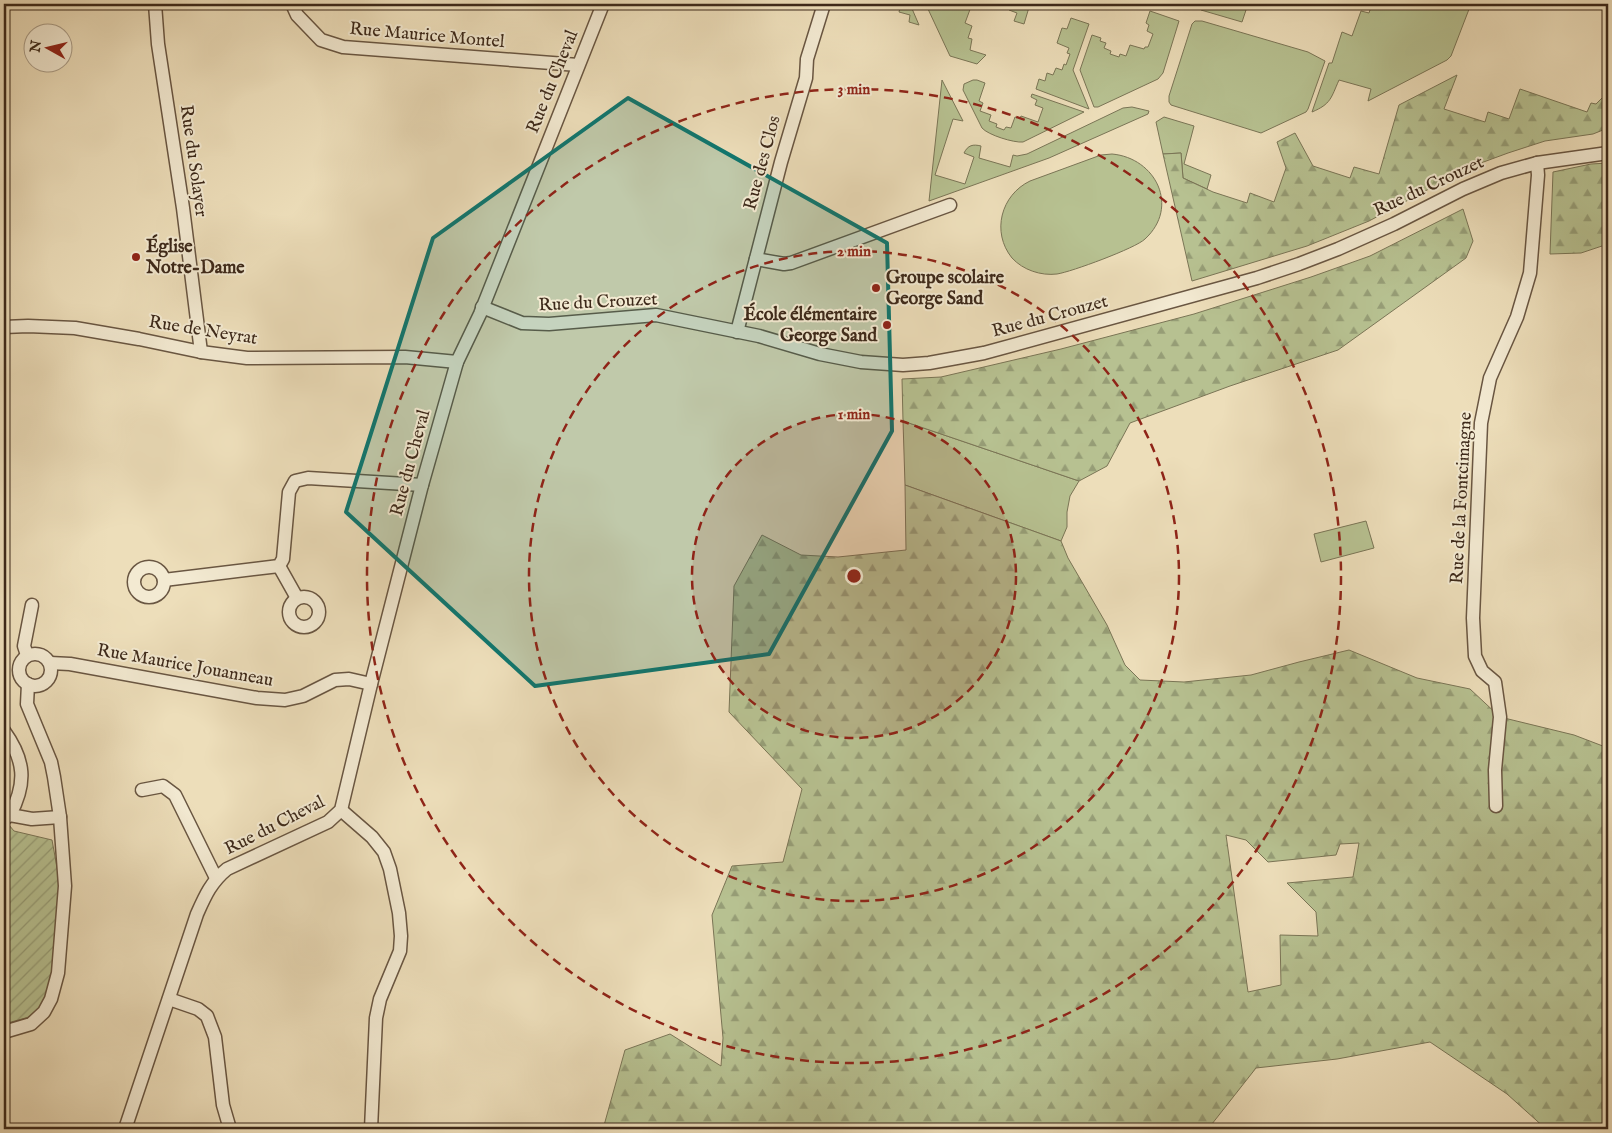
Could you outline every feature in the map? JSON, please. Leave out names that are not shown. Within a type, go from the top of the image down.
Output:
[{"type":"street","name":"Rue du Solayer","points":[[155,4],[158,44],[181,198],[200,352]]},
{"type":"street","name":"Rue Maurice Montel","points":[[292,4],[297,15],[321,40],[343,48],[578,65]]},
{"type":"street","name":"Rue du Cheval","points":[[125,1129],[197,914],[216,878],[227,869],[328,822],[341,810],[422,485],[457,362],[482,307],[603,4]]},
{"type":"street","name":"Rue des Clos","points":[[737,332],[781,162],[806,78],[807,59],[824,4]]},
{"type":"street","name":"Rue du Crouzet","points":[[482,307],[522,324],[549,324],[656,315],[759,336],[820,354],[877,364],[904,365],[929,363],[958,359],[1257,278],[1299,264],[1394,224],[1501,172],[1538,163],[1608,153]]},
{"type":"street","name":"Rue de la Fontcimagne","points":[[1496,806],[1495,770],[1500,717],[1499,708],[1495,682],[1482,671],[1475,656],[1474,647],[1481,423],[1490,378],[1517,317],[1530,273],[1538,163]]},
{"type":"street","points":[[756,259],[784,264],[791,263],[950,205]]},
{"type":"street","name":"Rue de Neyrat","points":[[4,327],[75,328],[200,352],[247,358],[405,357],[457,362]]},
{"type":"street","points":[[279,566],[283,559],[289,492],[295,481],[308,478],[422,485]]},
{"type":"street","points":[[164,580],[279,566]]},
{"type":"street","points":[[279,566],[297,598]]},
{"type":"street","points":[[28,655],[24,646],[32,605]]},
{"type":"street","points":[[28,655],[42,655],[50,663],[51,674],[39,686],[28,684],[21,678],[18,668],[22,659],[28,655]]},
{"type":"street","name":"Rue Maurice Jouanneau","points":[[50,663],[70,664],[257,698],[285,700],[303,696],[336,680],[349,679],[371,684]]},
{"type":"street","points":[[4,1032],[31,1024],[44,1012],[51,1000],[58,973],[64,886],[60,817],[51,762],[27,704],[28,684]]},
{"type":"street","points":[[4,731],[15,747],[20,764],[21,777],[19,798],[7,817],[32,819],[60,817]]},
{"type":"street","name":"Rue du Cheval","points":[[142,790],[163,786],[175,795],[216,878]]},
{"type":"street","points":[[341,810],[372,837],[384,852],[390,869],[399,913],[400,951],[380,998],[376,1018],[371,1129]]},
{"type":"street","points":[[169,999],[198,1008],[207,1016],[215,1037],[223,1105],[230,1129]]},
{"type":"highlighted area","points":[[628,98],[887,243],[892,431],[769,654],[535,686],[346,512],[433,238]]},
{"type":"green space","points":[[901,4],[910,4],[919,25],[909,22],[910,15],[899,12]]},
{"type":"green space","points":[[939,4],[972,4],[965,23],[972,26],[968,38],[972,39],[970,50],[986,55],[977,64],[950,56],[928,9]]},
{"type":"green space","points":[[972,4],[987,4],[985,9]]},
{"type":"green space","points":[[1011,4],[1030,4],[1024,24],[1014,21],[1017,13],[1009,10]]},
{"type":"green space","points":[[1200,4],[1248,4],[1242,22],[1201,10],[1199,8]]},
{"type":"green space","points":[[1372,4],[1471,4],[1451,56],[1447,60],[1368,101],[1371,89],[1339,80],[1330,100],[1312,112],[1329,63],[1332,63],[1342,32],[1352,36],[1361,11],[1369,13]]},
{"type":"green space","points":[[1150,11],[1179,21],[1163,73],[1158,79],[1098,107],[1094,107],[1080,70],[1092,35],[1101,38],[1100,41],[1106,43],[1104,48],[1111,51],[1110,54],[1119,57],[1120,54],[1126,56],[1130,45],[1144,49],[1148,47],[1153,34],[1147,31],[1149,25],[1146,23]]},
{"type":"green space","points":[[1071,18],[1089,24],[1073,70],[1089,109],[1036,89],[1039,79],[1045,81],[1047,73],[1053,75],[1056,68],[1062,70],[1064,64],[1066,65],[1070,54],[1067,53],[1069,48],[1057,43],[1062,28],[1067,29]]},
{"type":"green space","points":[[1195,21],[1202,21],[1308,52],[1325,61],[1306,112],[1261,133],[1171,105],[1169,96],[1192,24]]},
{"type":"green space","points":[[1457,75],[1444,109],[1485,122],[1488,112],[1509,119],[1520,89],[1587,112],[1591,103],[1596,104],[1608,92],[1608,128],[1593,134],[1545,141],[1508,153],[1470,167],[1369,221],[1307,246],[1192,281],[1163,154],[1181,153],[1183,178],[1213,192],[1247,203],[1250,193],[1274,202],[1286,168],[1277,142],[1295,133],[1313,166],[1350,178],[1354,167],[1379,174],[1399,105]]},
{"type":"green space","points":[[942,80],[963,121],[953,119],[935,175],[965,184],[974,157],[964,153],[971,146],[981,146],[979,158],[1010,167],[1013,155],[1027,154],[1123,108],[1132,107],[1149,111],[1148,114],[1049,158],[929,201]]},
{"type":"green space","points":[[973,80],[985,83],[979,101],[983,103],[980,111],[991,115],[989,121],[997,124],[996,127],[1004,130],[1006,127],[1011,128],[1015,117],[1020,118],[1021,116],[1038,122],[1043,108],[1035,105],[1037,100],[1031,97],[1032,94],[1084,112],[1023,142],[1008,140],[995,136],[982,128],[963,90],[964,84]]},
{"type":"green space","points":[[1164,117],[1194,126],[1184,164],[1211,175],[1207,189],[1183,178],[1181,153],[1163,154],[1156,122]]},
{"type":"green space","points":[[1112,154],[1127,157],[1141,164],[1151,174],[1158,186],[1162,199],[1161,213],[1155,226],[1145,239],[1103,259],[1057,274],[1033,271],[1016,262],[1006,248],[1001,226],[1002,215],[1012,195],[1030,181],[1101,155]]},
{"type":"green space","points":[[1608,163],[1608,244],[1581,253],[1550,254],[1553,172],[1591,164]]},
{"type":"green space","points":[[1463,209],[1473,241],[1466,258],[1338,350],[1230,386],[1130,423],[1107,466],[1079,481],[903,421],[902,379],[941,377],[1061,349],[1194,314],[1370,256]]},
{"type":"green space","points":[[903,421],[1079,481],[1070,496],[1067,527],[1061,541],[905,485]]},
{"type":"green space","points":[[905,485],[1061,541],[1068,558],[1107,625],[1125,665],[1140,680],[1184,682],[1251,675],[1349,650],[1417,678],[1470,689],[1500,717],[1574,735],[1608,748],[1608,1129],[1546,1129],[1507,1094],[1430,1042],[1337,1059],[1256,1068],[1208,1129],[603,1129],[625,1050],[670,1034],[721,1066],[723,1038],[712,915],[732,866],[783,862],[802,789],[729,712],[734,586],[762,535],[801,555],[838,557],[906,550]],"holes":[[[1226,835],[1246,840],[1268,862],[1336,855],[1340,844],[1359,843],[1353,877],[1287,883],[1316,912],[1318,936],[1280,935],[1281,985],[1248,992]]]},
{"type":"green space","points":[[1366,521],[1374,548],[1321,562],[1314,534]]},
{"type":"green space","points":[[4,819],[14,831],[52,840],[60,884],[54,967],[47,993],[41,1005],[29,1017],[4,1024]]},
{"type":"place","name":"Église Notre-Dame","points":[[136,257]]},
{"type":"place","name":"Groupe scolaire George Sand","points":[[876,288]]},
{"type":"place","name":"École élémentaire George Sand","points":[[887,325]]}]
